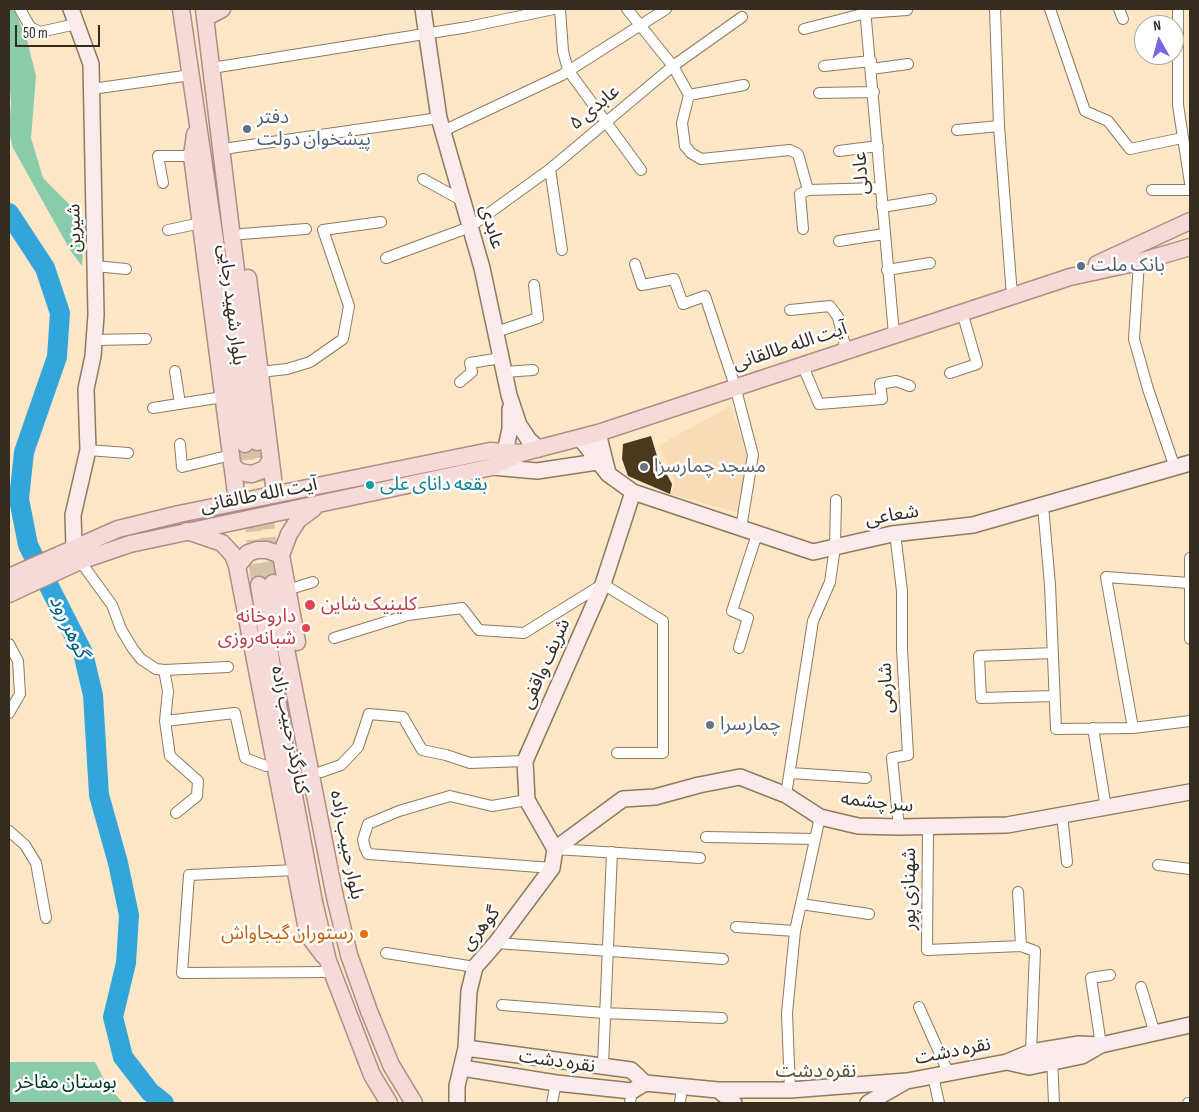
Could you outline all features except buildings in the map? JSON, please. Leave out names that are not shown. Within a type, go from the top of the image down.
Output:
[{"type":"main road","name":"بلوار شهید رجایی","points":[[181,9],[251,443],[218,117],[204,13]]},
{"type":"main road","points":[[204,13],[222,9]]},
{"type":"main road","name":"بلوار شهید رجایی","points":[[197,114],[192,156],[237,501]]},
{"type":"main road","name":"بلوار شهید رجایی","points":[[218,117],[230,148],[275,494]]},
{"type":"main road","name":"آیت الله طالقانی","points":[[1070,277],[1190,221]]},
{"type":"main road","name":"آیت الله طالقانی","points":[[9,594],[118,529],[237,501],[490,451],[513,453],[539,449],[580,438],[1070,277],[1139,262],[1190,247]]},
{"type":"main road","name":"آیت الله طالقانی","points":[[9,577],[76,553],[130,544],[184,531],[316,506],[492,467],[513,453]]},
{"type":"main road","points":[[231,460],[240,472],[252,474],[265,469],[270,461]]},
{"type":"main road","points":[[404,468],[408,486]]},
{"type":"main road","points":[[237,566],[248,553],[257,550],[267,550],[281,555],[289,534],[298,520],[316,506]]},
{"type":"main road","name":"کنارگذر حبیب زاده","points":[[184,531],[222,543],[233,555],[237,566],[308,935],[330,966]]},
{"type":"main road","name":"کنارگذر حبیب زاده","points":[[281,555],[273,586],[321,772],[344,892],[349,955]]},
{"type":"main road","points":[[273,586],[286,758],[314,902],[330,966],[372,1075],[389,1103]]},
{"type":"main road","name":"بلوار حبیب زاده","points":[[273,586],[335,897],[349,955],[369,1011],[392,1065],[414,1103]]},
{"type":"street","points":[[20,9],[30,26],[40,32],[76,24]]},
{"type":"street","name":"شیرین","points":[[71,9],[91,64],[96,315],[86,389],[88,450],[72,515],[76,553]]},
{"type":"street","name":"عابدی","points":[[423,9],[441,125],[482,268],[509,395],[519,425],[529,440],[539,449]]},
{"type":"street","points":[[212,68],[428,34],[554,9]]},
{"type":"street","points":[[560,9],[563,51],[568,70],[641,170]]},
{"type":"street","points":[[627,9],[673,66],[689,95],[682,123],[685,146],[690,152],[701,159],[790,150],[798,154],[808,190]]},
{"type":"street","points":[[230,148],[441,125],[568,70],[640,27],[666,9]]},
{"type":"street","points":[[995,9],[998,126],[1012,296]]},
{"type":"street","points":[[1050,9],[1085,111],[1108,121],[1130,149],[1182,138]]},
{"type":"street","points":[[1178,9],[1178,105],[1190,183]]},
{"type":"street","points":[[804,29],[865,11],[907,10]]},
{"type":"street","name":"عادلی","points":[[865,11],[874,92],[884,234],[894,334]]},
{"type":"street","name":"عابدی ۵","points":[[386,258],[470,227],[550,169],[673,66],[742,17]]},
{"type":"street","points":[[824,66],[908,64]]},
{"type":"street","points":[[92,89],[191,75]]},
{"type":"street","points":[[689,95],[744,86]]},
{"type":"street","points":[[819,92],[874,92]]},
{"type":"street","points":[[957,130],[998,126]]},
{"type":"street","points":[[839,151],[878,146]]},
{"type":"street","points":[[163,183],[158,156],[192,156]]},
{"type":"street","points":[[550,169],[562,250]]},
{"type":"street","points":[[423,179],[463,201]]},
{"type":"street","points":[[803,230],[800,194],[808,190],[881,188]]},
{"type":"street","points":[[1152,190],[1190,190]]},
{"type":"street","points":[[882,207],[931,199]]},
{"type":"street","points":[[260,372],[287,369],[310,362],[343,340],[349,306],[323,230],[381,222]]},
{"type":"street","points":[[168,230],[200,223]]},
{"type":"street","points":[[242,234],[306,229]]},
{"type":"street","points":[[839,240],[884,234]]},
{"type":"street","points":[[1139,262],[1134,339],[1148,389],[1175,468]]},
{"type":"street","points":[[887,270],[930,263]]},
{"type":"street","points":[[635,264],[642,285],[674,280],[683,304],[705,296],[735,386],[753,455],[741,528]]},
{"type":"street","points":[[95,266],[126,269]]},
{"type":"street","points":[[496,332],[538,318],[534,285]]},
{"type":"street","points":[[790,310],[830,306],[838,317],[846,350]]},
{"type":"street","points":[[950,373],[977,364],[962,312]]},
{"type":"street","points":[[94,340],[146,339]]},
{"type":"street","points":[[460,382],[472,372],[470,363],[503,365],[533,370]]},
{"type":"street","points":[[802,364],[819,404],[882,399],[880,384],[896,381],[910,386]]},
{"type":"street","points":[[175,371],[180,404]]},
{"type":"street","points":[[509,395],[513,453]]},
{"type":"street","points":[[153,408],[222,397]]},
{"type":"street","points":[[598,432],[608,474]]},
{"type":"street","name":"شعاعی","points":[[580,438],[608,474],[633,492],[813,552],[896,534],[972,525],[1190,463]]},
{"type":"street","points":[[180,444],[182,467],[231,460]]},
{"type":"street","points":[[88,450],[128,453]]},
{"type":"street","points":[[492,467],[537,471],[597,462]]},
{"type":"street","name":"شریف واقفی","points":[[555,849],[527,800],[525,761],[603,584],[633,492]]},
{"type":"street","points":[[786,795],[813,621],[830,582],[836,547],[836,500]]},
{"type":"street","points":[[1043,506],[1056,729],[1133,728],[1190,721]]},
{"type":"street","points":[[739,648],[748,618],[732,611],[757,534]]},
{"type":"street","name":"شارمی","points":[[896,534],[902,591],[902,649],[908,755],[892,758],[899,827]]},
{"type":"street","points":[[76,553],[112,605],[121,629],[132,649],[141,659],[156,670],[228,667]]},
{"type":"street","points":[[1190,558],[1190,639]]},
{"type":"street","points":[[1133,728],[1106,578],[1189,583]]},
{"type":"street","points":[[273,586],[313,582]]},
{"type":"street","points":[[334,638],[408,615],[462,608],[479,630],[524,633],[603,584],[663,621],[663,753],[617,753]]},
{"type":"street","points":[[9,644],[18,661],[20,694],[9,713]]},
{"type":"street","points":[[1053,653],[979,656],[981,698],[1054,696]]},
{"type":"street","points":[[164,670],[168,691],[165,721],[170,756],[198,781],[197,796],[176,813]]},
{"type":"street","points":[[165,721],[236,713],[245,758],[266,766]]},
{"type":"street","points":[[321,772],[341,765],[358,747],[369,714],[403,717],[422,750],[446,755],[470,764],[525,761]]},
{"type":"street","points":[[1092,728],[1106,808]]},
{"type":"street","points":[[790,772],[866,778]]},
{"type":"street","name":"سر چشمه","points":[[555,849],[623,798],[655,796],[740,777],[786,795],[820,817],[858,826],[928,828],[1007,824],[1190,792]]},
{"type":"street","points":[[527,800],[492,806],[450,796],[399,810],[368,824],[363,840],[368,854],[552,868]]},
{"type":"street","points":[[1062,815],[1067,862]]},
{"type":"street","points":[[790,1090],[787,1012],[795,931],[820,817]]},
{"type":"street","name":"شهنازی پور","points":[[928,828],[927,950],[1021,946]]},
{"type":"street","points":[[9,831],[25,845],[36,863],[46,918]]},
{"type":"street","points":[[706,837],[815,839]]},
{"type":"street","points":[[555,849],[700,858]]},
{"type":"street","name":"گوهری","points":[[457,1103],[457,1086],[466,1048],[469,991],[475,967],[496,943],[552,868],[555,849]]},
{"type":"street","points":[[603,1065],[612,852]]},
{"type":"street","points":[[1158,866],[1190,870]]},
{"type":"street","points":[[295,870],[189,875],[182,972],[330,966]]},
{"type":"street","points":[[1018,892],[1021,946],[1035,951],[1031,1052]]},
{"type":"street","points":[[801,904],[869,914]]},
{"type":"street","points":[[736,927],[795,931]]},
{"type":"street","points":[[496,943],[722,959]]},
{"type":"street","points":[[386,953],[475,967]]},
{"type":"street","points":[[1101,1045],[1091,978],[1110,976]]},
{"type":"street","points":[[1141,987],[1155,1034]]},
{"type":"street","points":[[502,1005],[604,1013],[722,1018]]},
{"type":"street","points":[[919,1007],[940,1074],[938,1103]]},
{"type":"street","name":"نقره دشت","points":[[1007,1062],[1029,1067],[1079,1044],[1101,1045],[1190,1025]]},
{"type":"street","name":"نقره دشت","points":[[466,1048],[603,1065],[631,1070],[645,1083],[718,1090],[790,1090],[907,1081],[1007,1062],[1031,1052],[1052,1056]]},
{"type":"street","points":[[483,1071],[478,1062],[481,1055],[486,1051]]},
{"type":"street","points":[[1052,1056],[1054,1103]]},
{"type":"street","name":"نقره دشت","points":[[462,1068],[631,1097],[645,1083]]},
{"type":"street","name":"نقره دشت","points":[[868,1103],[907,1081]]},
{"type":"street","points":[[552,1103],[556,1083]]},
{"type":"street","points":[[680,1103],[682,1086]]},
{"type":"street","points":[[718,1090],[734,1103]]},
{"type":"shaded area","points":[[731,406],[748,459],[739,513],[671,494],[675,482],[659,445]]},
{"type":"green space","points":[[9,9],[14,9],[27,40],[36,76],[31,138],[43,178],[85,220],[82,266],[70,250],[13,148],[9,132],[11,102]]},
{"type":"green space","name":"بوستان مفاخر","points":[[9,1062],[95,1062],[107,1085],[123,1103],[9,1103]]},
{"type":"waterway","name":"گوهر رود","points":[[9,213],[45,268],[60,313],[57,357],[24,452],[19,499],[28,545],[83,653],[93,695],[99,795],[118,863],[129,915],[126,963],[113,1017],[123,1057],[150,1092],[164,1103]]},
{"type":"tunnel","points":[[257,442],[273,583]]},
{"type":"tunnel","points":[[245,444],[259,585]]},
{"type":"place","name":"دفتر پیشخوان دولت","points":[[247,129]]},
{"type":"place","name":"بانک ملت","points":[[1081,266]]},
{"type":"place","name":"مسجد چمارسرا","points":[[644,467]]},
{"type":"place","name":"بقعه دانای علی","points":[[370,485]]},
{"type":"place","name":"کلینیک شاین","points":[[310,605]]},
{"type":"place","name":"داروخانه شبانه‌روزی","points":[[306,628]]},
{"type":"place","name":"چمارسرا","points":[[710,725]]},
{"type":"place","name":"رستوران گیجاواش","points":[[364,934]]},
{"type":"district","name":"نقره دشت","points":[[816,1072]]}]
